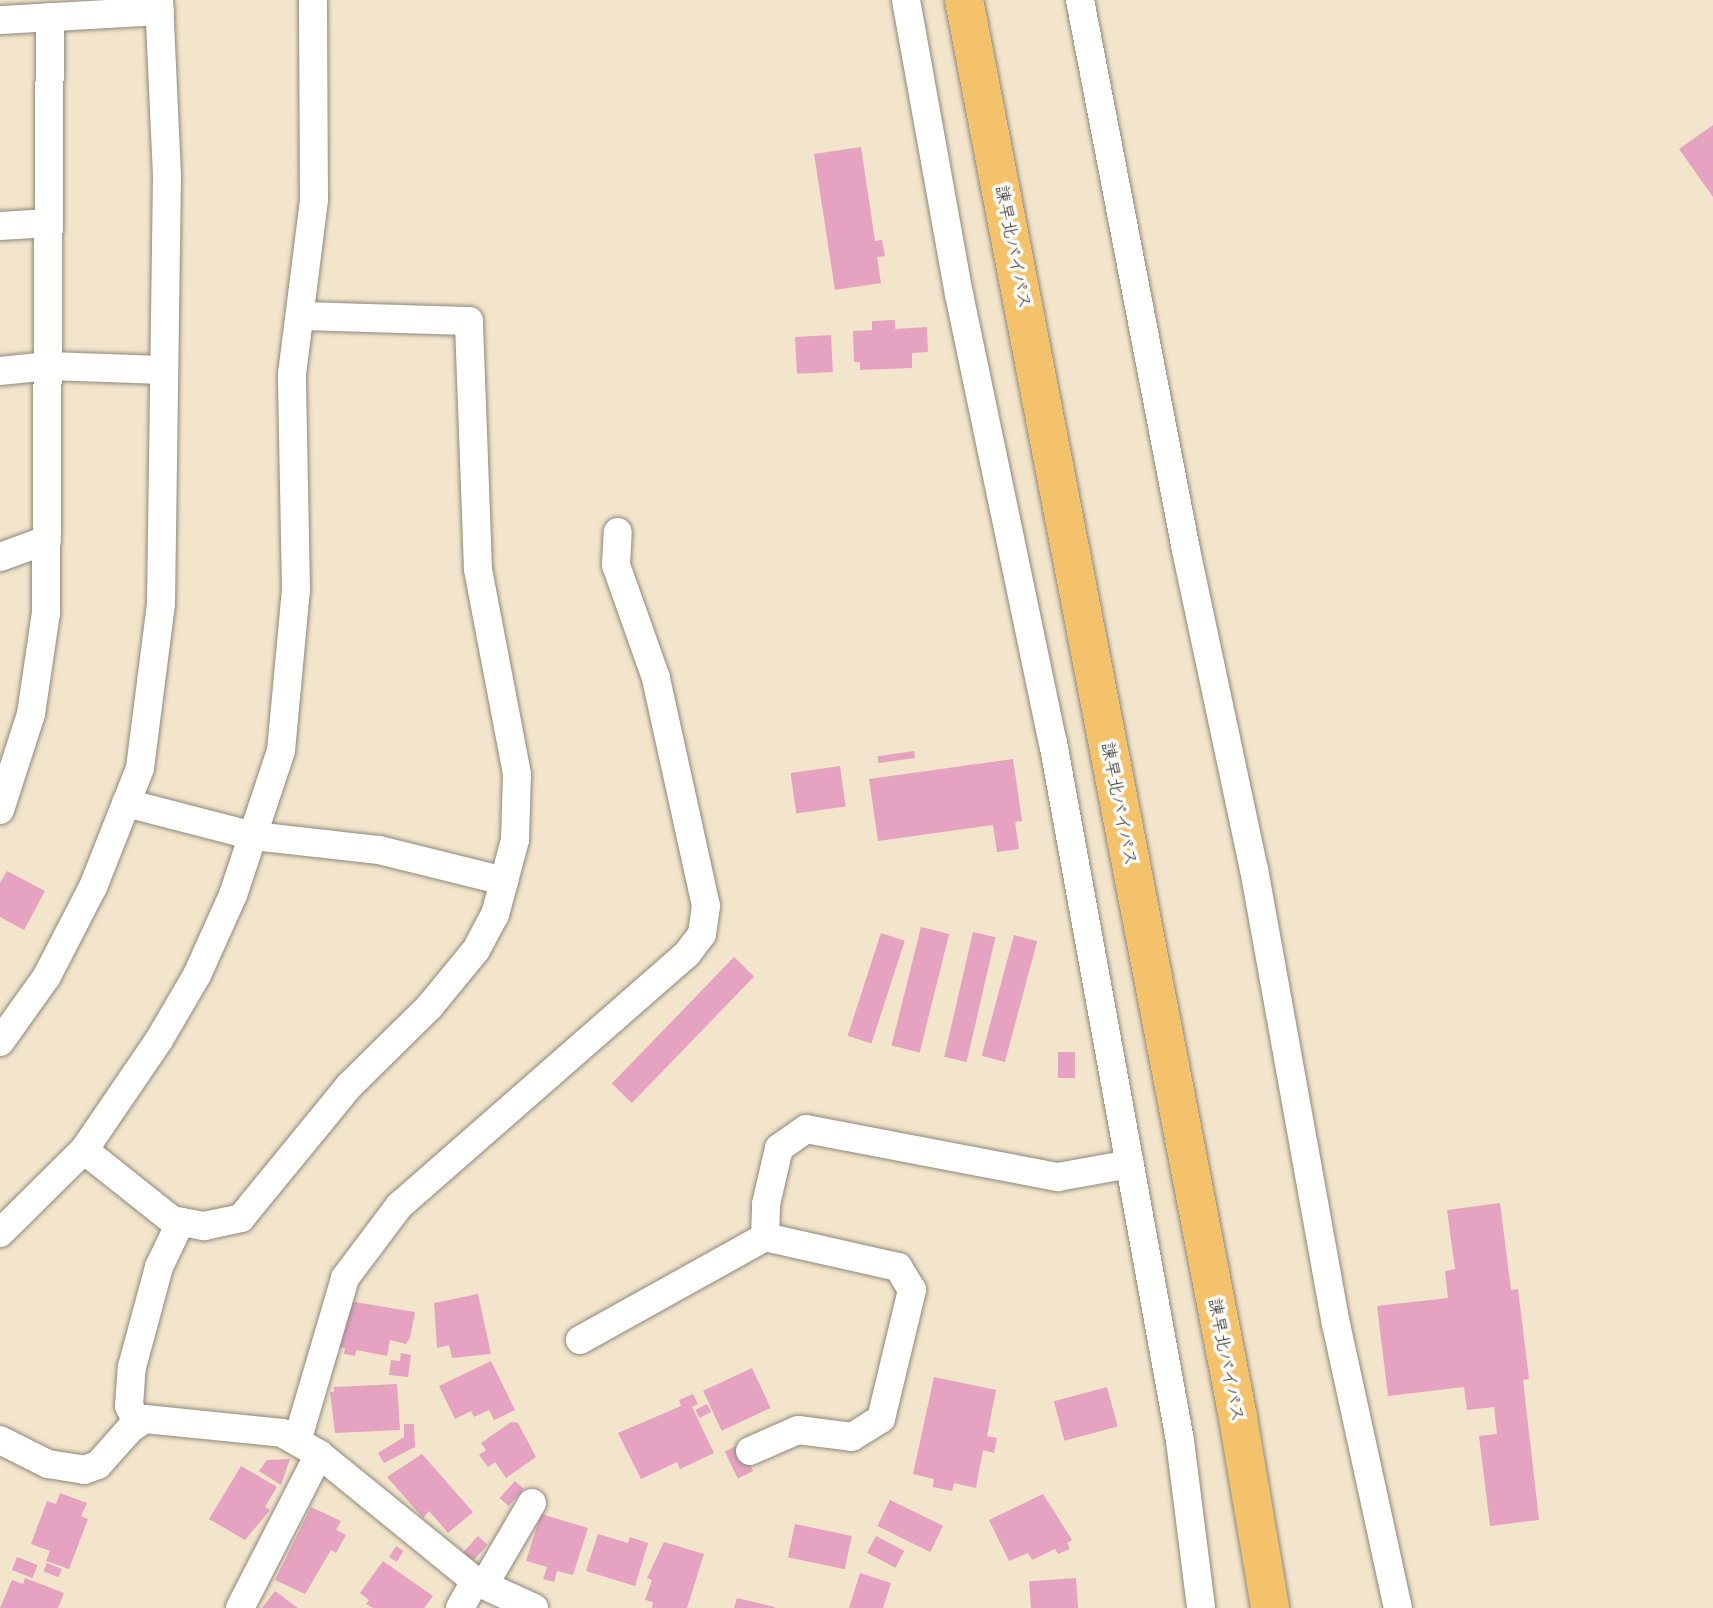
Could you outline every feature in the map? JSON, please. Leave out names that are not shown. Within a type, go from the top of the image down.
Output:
[{"type":"highway","name":"諫早北バイパス","points":[[964,0],[1238,1418],[1270,1608]]},
{"type":"street","points":[[0,1233],[84,1150],[159,1040],[197,975],[254,836],[281,751],[296,590],[292,374],[314,199],[313,0]]},
{"type":"street","points":[[906,0],[958,293],[1052,743],[1130,1164],[1180,1441],[1201,1608]]},
{"type":"street","points":[[1080,0],[1186,550],[1254,869],[1336,1324],[1398,1608]]},
{"type":"street","points":[[0,20],[160,5],[167,176],[161,604],[140,768],[93,887],[47,976],[0,1042]]},
{"type":"street","points":[[0,810],[9,759],[41,663],[47,540],[50,17]]},
{"type":"street","points":[[0,226],[50,223]]},
{"type":"street","points":[[84,1150],[180,1223],[222,1224],[253,1208],[349,1086],[454,980],[495,915],[515,840],[517,774],[478,569],[469,321],[300,317]]},
{"type":"street","points":[[0,371],[48,366],[163,370]]},
{"type":"street","points":[[240,1608],[308,1446],[345,1278],[399,1206],[656,982],[702,934],[706,906],[656,678],[616,565],[618,532]]},
{"type":"street","points":[[0,557],[47,540]]},
{"type":"street","points":[[126,803],[254,836],[379,850],[504,881]]},
{"type":"street","points":[[765,1237],[766,1204],[779,1148],[806,1129],[1058,1177],[1130,1164]]},
{"type":"street","points":[[137,1423],[130,1406],[132,1367],[159,1267],[180,1223]]},
{"type":"street","points":[[580,1340],[765,1237],[898,1267],[912,1290],[881,1419],[852,1437],[798,1430],[750,1451]]},
{"type":"street","points":[[0,1440],[48,1464],[84,1470],[109,1456],[137,1423],[154,1418],[308,1446],[480,1583],[534,1608]]},
{"type":"street","points":[[460,1608],[480,1583],[532,1503]]},
{"type":"building","points":[[1713,125],[1713,197],[1679,149]]},
{"type":"building","points":[[861,147],[875,241],[882,240],[885,256],[877,257],[881,283],[835,290],[814,154]]},
{"type":"building","points":[[895,320],[895,329],[927,327],[928,352],[912,353],[912,368],[860,370],[860,362],[854,362],[853,331],[872,330],[872,321]]},
{"type":"building","points":[[831,335],[833,372],[797,374],[795,337]]},
{"type":"building","points":[[914,751],[915,758],[878,763],[877,756]]},
{"type":"building","points":[[1013,759],[1022,821],[1015,822],[1019,849],[997,852],[993,825],[878,841],[869,779]]},
{"type":"building","points":[[840,766],[846,807],[796,814],[790,773]]},
{"type":"building","points":[[7,871],[45,891],[24,930],[0,917],[0,883]]},
{"type":"building","points":[[921,927],[949,934],[920,1052],[891,1045]]},
{"type":"building","points":[[973,932],[995,937],[967,1062],[944,1057]]},
{"type":"building","points":[[881,933],[905,941],[871,1043],[848,1036]]},
{"type":"building","points":[[1014,935],[1037,941],[1005,1062],[982,1056]]},
{"type":"building","points":[[734,957],[754,976],[632,1103],[612,1084]]},
{"type":"building","points":[[1058,1052],[1075,1052],[1075,1078],[1058,1078]]},
{"type":"building","points":[[1500,1203],[1511,1290],[1518,1289],[1529,1379],[1523,1380],[1539,1520],[1490,1526],[1479,1436],[1497,1434],[1494,1407],[1467,1410],[1464,1387],[1388,1396],[1377,1306],[1448,1298],[1445,1271],[1455,1269],[1447,1210]]},
{"type":"building","points":[[478,1294],[491,1354],[452,1358],[449,1345],[437,1348],[434,1303]]},
{"type":"building","points":[[349,1301],[415,1312],[410,1338],[406,1344],[390,1340],[387,1356],[356,1350],[355,1356],[344,1354],[345,1348],[334,1346]]},
{"type":"building","points":[[401,1353],[411,1355],[408,1377],[389,1375],[391,1360],[400,1361]]},
{"type":"building","points":[[491,1361],[515,1410],[494,1420],[489,1410],[474,1417],[471,1411],[455,1419],[439,1386]]},
{"type":"building","points":[[752,1368],[771,1408],[722,1431],[703,1391]]},
{"type":"building","points":[[934,1377],[996,1390],[987,1436],[997,1438],[994,1453],[983,1450],[976,1488],[954,1483],[952,1491],[933,1487],[934,1479],[913,1474]]},
{"type":"building","points":[[397,1384],[400,1430],[335,1433],[330,1392],[334,1392],[334,1387]]},
{"type":"building","points":[[1107,1387],[1118,1427],[1064,1441],[1054,1401]]},
{"type":"building","points":[[693,1394],[698,1404],[692,1407],[714,1453],[680,1469],[677,1462],[641,1479],[618,1433],[681,1406],[679,1400]]},
{"type":"building","points":[[707,1404],[711,1412],[700,1418],[695,1410]]},
{"type":"building","points":[[511,1422],[518,1423],[536,1457],[506,1478],[495,1462],[488,1467],[479,1455],[486,1450],[481,1443]]},
{"type":"building","points":[[404,1424],[414,1424],[415,1447],[384,1463],[378,1453],[404,1437]]},
{"type":"building","points":[[740,1444],[753,1471],[738,1478],[725,1451]]},
{"type":"building","points":[[422,1454],[473,1512],[448,1533],[429,1511],[423,1518],[387,1477]]},
{"type":"building","points":[[290,1459],[281,1485],[259,1471],[267,1460]]},
{"type":"building","points":[[241,1466],[277,1487],[265,1507],[270,1510],[245,1540],[209,1519]]},
{"type":"building","points":[[515,1481],[524,1489],[509,1506],[500,1498]]},
{"type":"building","points":[[60,1493],[87,1503],[81,1516],[88,1519],[69,1569],[46,1561],[50,1551],[31,1544],[47,1501],[56,1504]]},
{"type":"building","points":[[1043,1494],[1072,1540],[1067,1543],[1070,1549],[1058,1554],[1055,1549],[1032,1560],[1028,1553],[1009,1561],[989,1520]]},
{"type":"building","points":[[890,1500],[943,1526],[930,1552],[877,1526]]},
{"type":"building","points":[[311,1507],[341,1521],[336,1530],[346,1535],[336,1553],[331,1550],[305,1594],[275,1580]]},
{"type":"building","points":[[541,1514],[588,1528],[573,1575],[557,1571],[554,1582],[543,1579],[547,1567],[526,1561]]},
{"type":"building","points":[[795,1524],[852,1536],[845,1569],[788,1557]]},
{"type":"building","points":[[598,1534],[628,1543],[630,1537],[648,1543],[635,1586],[586,1571]]},
{"type":"building","points":[[478,1536],[488,1545],[470,1564],[461,1555]]},
{"type":"building","points":[[876,1536],[904,1551],[895,1568],[867,1553]]},
{"type":"building","points":[[664,1542],[704,1554],[687,1608],[652,1608],[653,1602],[645,1600],[652,1580],[647,1578]]},
{"type":"building","points":[[396,1546],[404,1551],[397,1562],[389,1557]]},
{"type":"building","points":[[17,1557],[38,1565],[33,1578],[12,1570]]},
{"type":"building","points":[[383,1561],[433,1596],[424,1608],[373,1608],[366,1604],[369,1600],[360,1593]]},
{"type":"building","points":[[47,1563],[62,1569],[58,1577],[44,1571]]},
{"type":"building","points":[[860,1573],[891,1583],[883,1608],[849,1608]]},
{"type":"building","points":[[25,1578],[64,1593],[58,1608],[0,1608],[12,1580],[23,1584]]},
{"type":"building","points":[[1076,1578],[1078,1608],[1031,1608],[1029,1581]]},
{"type":"building","points":[[275,1591],[298,1608],[262,1608]]},
{"type":"building","points":[[737,1598],[775,1607],[734,1608]]}]
